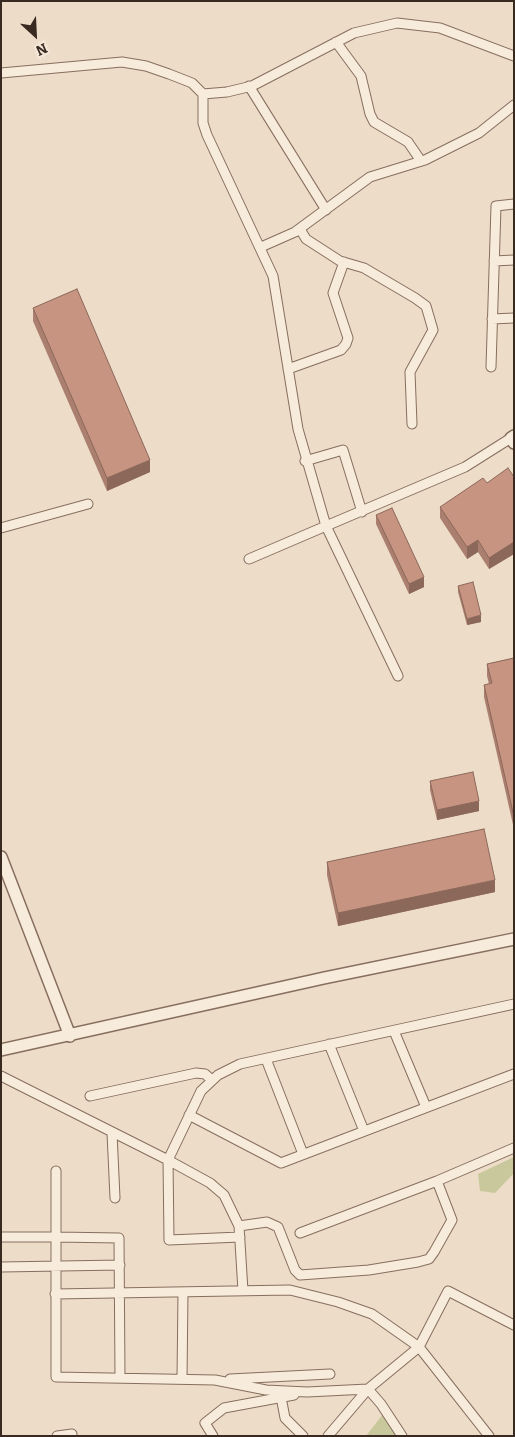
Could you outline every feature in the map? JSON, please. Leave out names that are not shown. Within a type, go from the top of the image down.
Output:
[{"type":"street","points":[[203,94],[249,86],[354,33],[397,23],[440,28],[514,56]]},
{"type":"street","points":[[336,42],[361,76],[370,114],[374,122],[408,142],[422,161]]},
{"type":"street","points":[[1,73],[122,62],[146,66],[192,83],[203,94],[203,123],[207,135],[273,276],[298,429],[305,461],[326,526],[398,676]]},
{"type":"street","points":[[249,86],[326,210]]},
{"type":"street","points":[[261,247],[300,229],[370,177],[422,161],[479,133],[514,105]]},
{"type":"street","points":[[491,367],[496,206],[514,204]]},
{"type":"street","points":[[300,229],[306,239],[344,262],[364,268],[416,298],[426,306],[433,330],[410,372],[412,424]]},
{"type":"street","points":[[494,261],[514,260]]},
{"type":"street","points":[[288,369],[341,350],[346,344],[348,338],[333,293],[344,262]]},
{"type":"street","points":[[492,319],[514,318]]},
{"type":"street","points":[[249,560],[465,467],[513,439]]},
{"type":"street","points":[[305,461],[343,450],[362,512]]},
{"type":"street","points":[[1,528],[88,504]]},
{"type":"street","points":[[1,857],[70,1036]]},
{"type":"street","points":[[1,1050],[514,938]]},
{"type":"street","points":[[240,1237],[169,1240],[168,1160],[201,1092],[212,1080],[228,1068],[514,1004]]},
{"type":"street","points":[[394,1030],[426,1107]]},
{"type":"street","points":[[329,1044],[364,1131]]},
{"type":"street","points":[[266,1059],[303,1154]]},
{"type":"street","points":[[90,1096],[196,1073],[205,1074],[212,1080]]},
{"type":"street","points":[[189,1115],[281,1163],[514,1074]]},
{"type":"street","points":[[1,1076],[168,1160],[210,1183],[224,1195],[239,1226],[243,1291]]},
{"type":"street","points":[[112,1133],[115,1198]]},
{"type":"street","points":[[300,1233],[437,1181],[514,1148]]},
{"type":"street","points":[[56,1171],[56,1377],[215,1380],[330,1374]]},
{"type":"street","points":[[239,1226],[268,1222],[278,1227],[295,1270],[300,1275],[369,1270],[418,1262],[428,1259],[434,1252],[452,1220],[437,1181]]},
{"type":"street","points":[[1,1236],[119,1238],[120,1377]]},
{"type":"street","points":[[1,1267],[120,1266]]},
{"type":"street","points":[[55,1294],[290,1290],[338,1302],[372,1314],[419,1347],[489,1436]]},
{"type":"street","points":[[328,1436],[368,1389],[419,1347],[448,1291],[514,1324]]},
{"type":"street","points":[[182,1379],[183,1292]]},
{"type":"street","points":[[215,1380],[266,1390],[307,1392],[368,1389]]},
{"type":"street","points":[[368,1389],[381,1404],[402,1436]]},
{"type":"street","points":[[212,1436],[205,1423],[224,1408],[307,1392]]},
{"type":"street","points":[[281,1397],[285,1418],[303,1436]]},
{"type":"street","points":[[56,1436],[72,1434]]},
{"type":"green space","points":[[514,1157],[514,1173],[495,1193],[480,1191],[478,1174]]},
{"type":"green space","points":[[383,1414],[397,1436],[366,1436]]},
{"type":"building","points":[[77,289],[150,460],[107,478],[33,308]]},
{"type":"building","points":[[508,468],[514,477],[514,542],[489,558],[478,540],[467,547],[440,507],[483,478],[487,483]]},
{"type":"building","points":[[392,508],[424,577],[409,584],[376,515]]},
{"type":"building","points":[[473,582],[481,615],[467,619],[458,586]]},
{"type":"building","points":[[514,658],[514,817],[484,685],[492,683],[487,664]]},
{"type":"building","points":[[473,772],[479,801],[437,810],[430,781]]},
{"type":"building","points":[[484,829],[495,880],[338,913],[327,862]]}]
